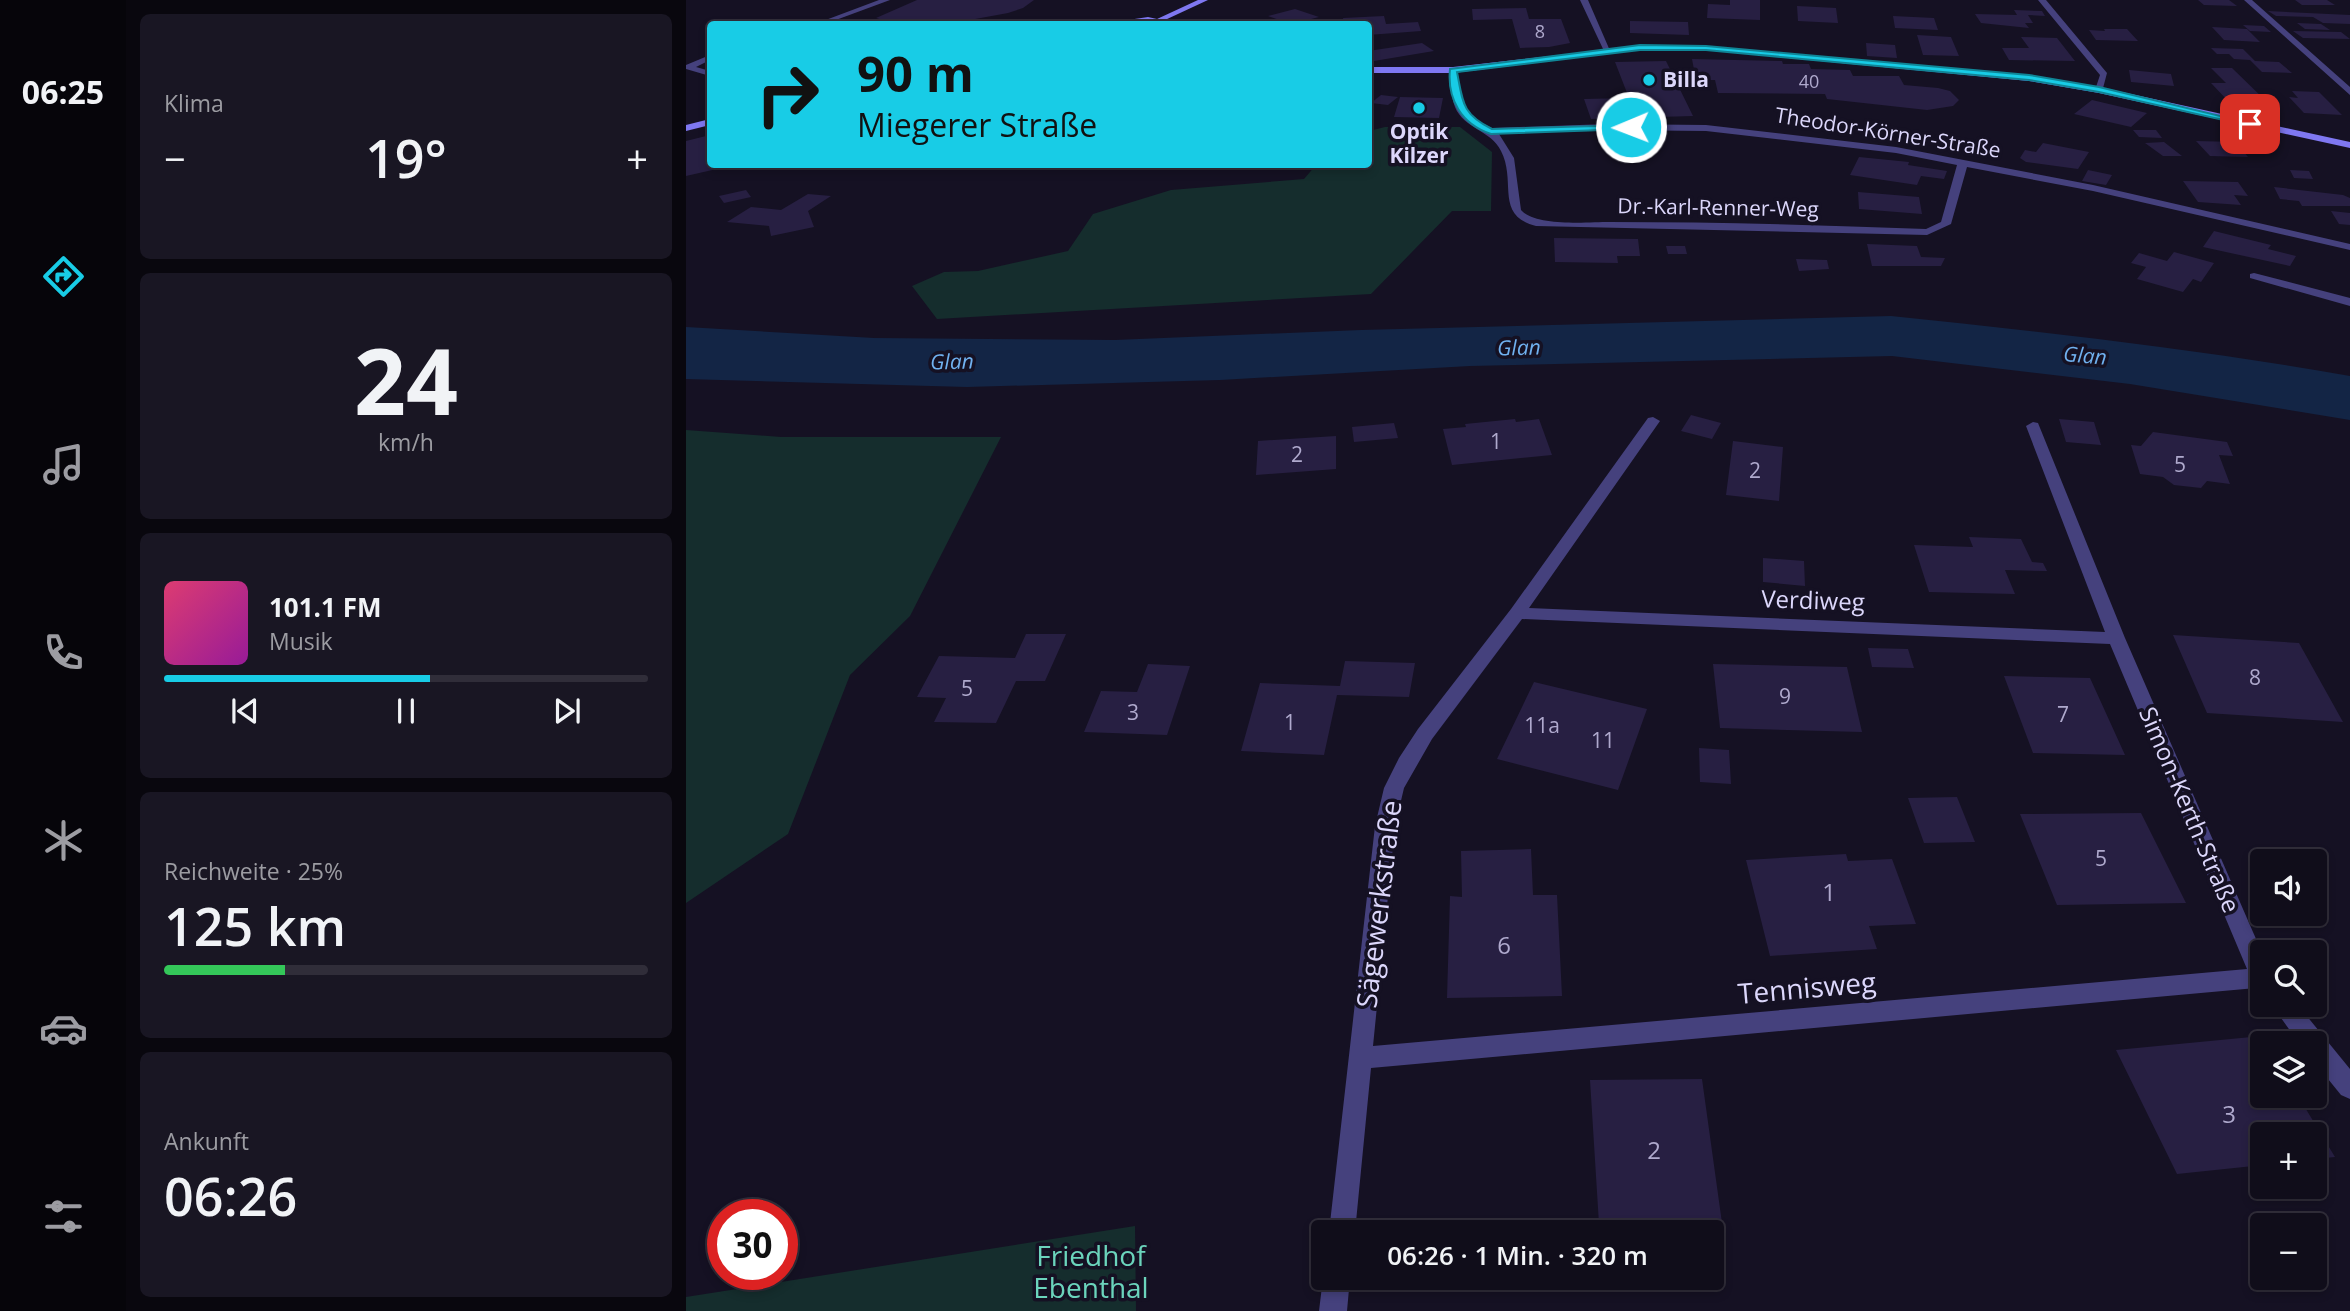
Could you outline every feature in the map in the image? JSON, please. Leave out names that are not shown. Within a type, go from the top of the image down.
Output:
[{"type":"main road","points":[[1122,21],[1160,20],[1204,0]]},
{"type":"main road","points":[[1372,70],[1453,70],[1640,48],[1706,48],[1982,72],[2099,90],[2350,145]]},
{"type":"main road","points":[[686,128],[707,123]]},
{"type":"street","points":[[829,21],[854,14],[886,0]]},
{"type":"street","points":[[1584,0],[1608,51]]},
{"type":"street","points":[[2042,0],[2104,75],[2099,90]]},
{"type":"street","points":[[2248,0],[2350,92]]},
{"type":"street","points":[[707,58],[688,67],[707,73]]},
{"type":"street","points":[[1453,70],[1460,108],[1473,123],[1491,131]]},
{"type":"street","name":"Theodor-Körner-Straße","points":[[1491,131],[1607,127],[1706,128],[1896,150],[2093,188],[2350,247]]},
{"type":"street","name":"Dr.-Karl-Renner-Weg","points":[[1491,131],[1504,142],[1510,152],[1516,211],[1522,218],[1536,223],[1927,232],[1946,224],[1963,162]]},
{"type":"street","points":[[2254,276],[2350,302]]},
{"type":"street","points":[[1517,614],[1653,421]]},
{"type":"street","points":[[2033,426],[2116,638]]},
{"type":"street","name":"Verdiweg","points":[[1517,614],[2116,638]]},
{"type":"street","name":"Sägewerkstraße","points":[[1343,1220],[1385,826],[1394,788],[1424,734],[1517,614]]},
{"type":"street","name":"Simon-Kerth-Straße","points":[[2116,638],[2250,952]]},
{"type":"street","name":"Tennisweg","points":[[1360,1058],[2250,981]]},
{"type":"street","points":[[2292,1017],[2304,1031]]},
{"type":"street","points":[[2327,1060],[2350,1087]]},
{"type":"street","points":[[1333,1311],[1336,1290]]},
{"type":"green space","points":[[1385,127],[1460,127],[1492,152],[1491,211],[1452,211],[1371,294],[937,319],[912,286],[944,272],[978,271],[1068,251],[1093,214],[1171,190],[1304,179],[1313,168],[1372,168],[1372,130]]},
{"type":"green space","points":[[686,430],[781,437],[1001,437],[910,616],[850,675],[788,834],[686,903]]},
{"type":"green space","name":"Friedhof Ebenthal","points":[[1135,1226],[1136,1311],[686,1311],[686,1297],[730,1290],[798,1290],[798,1279]]},
{"type":"water","name":"Glan","points":[[1891,316],[2236,357],[2350,376],[2350,420],[2130,384],[1892,356],[1470,366],[1220,380],[967,387],[686,379],[686,327],[874,338],[1115,340],[1361,330]]},
{"type":"building","points":[[917,0],[1034,0],[1023,8],[1008,13],[964,21],[887,21],[876,18]]},
{"type":"building","points":[[1730,0],[1760,0],[1760,20],[1707,18],[1708,4],[1730,5]]},
{"type":"building","points":[[2198,0],[2229,0],[2237,6],[2204,5]]},
{"type":"building","points":[[2295,0],[2327,0],[2335,5],[2302,5]]},
{"type":"building","points":[[1797,6],[1836,8],[1838,23],[1798,21]]},
{"type":"building","points":[[1526,8],[1529,19],[1561,19],[1570,43],[1520,48],[1512,19],[1473,20],[1472,9]]},
{"type":"building","points":[[1295,9],[1319,17],[1303,21],[1282,21],[1268,16]]},
{"type":"building","points":[[2014,10],[2042,11],[2045,16],[2028,15],[2033,23],[2025,23],[2029,28],[1981,23],[1975,14],[2017,15]]},
{"type":"building","points":[[2268,11],[2350,15],[2350,24],[2323,23],[2313,17],[2276,16]]},
{"type":"building","points":[[1384,16],[1386,24],[1418,22],[1421,31],[1372,35],[1372,21],[1344,21],[1343,18]]},
{"type":"building","points":[[1893,16],[1934,18],[1938,30],[1895,28]]},
{"type":"building","points":[[1630,21],[1688,22],[1689,35],[1630,33]]},
{"type":"building","points":[[2297,23],[2321,24],[2330,30],[2305,29]]},
{"type":"building","points":[[2243,25],[2264,26],[2271,32],[2250,31]]},
{"type":"building","points":[[2212,27],[2247,29],[2260,42],[2224,40]]},
{"type":"building","points":[[2104,29],[2127,29],[2138,41],[2096,40],[2089,30],[2105,31]]},
{"type":"building","points":[[2293,31],[2341,32],[2350,39],[2303,38]]},
{"type":"building","points":[[1917,35],[1951,37],[1959,56],[1923,55]]},
{"type":"building","points":[[2021,37],[2057,38],[2075,61],[2009,60],[2002,48],[2029,48]]},
{"type":"building","points":[[1422,43],[1434,51],[1372,61],[1372,50]]},
{"type":"building","points":[[1866,43],[1895,45],[1897,58],[1867,56]]},
{"type":"building","points":[[2211,48],[2243,49],[2255,61],[2279,62],[2292,73],[2262,72],[2250,60],[2234,59],[2229,54],[2217,54]]},
{"type":"building","points":[[1692,59],[1782,61],[1783,64],[1809,64],[1811,69],[1850,70],[1853,76],[1899,76],[1904,85],[1950,91],[1959,100],[1953,106],[1927,110],[1827,99],[1825,94],[1718,93],[1715,80],[1696,80]]},
{"type":"building","name":"Billa","points":[[1666,61],[1693,116],[1591,119],[1584,99],[1629,98],[1615,62]]},
{"type":"building","points":[[2211,68],[2232,68],[2268,103],[2228,101],[2211,83],[2226,83]]},
{"type":"building","points":[[2129,70],[2171,74],[2174,86],[2131,82]]},
{"type":"building","points":[[2292,91],[2319,92],[2342,115],[2304,113],[2289,97],[2298,98]]},
{"type":"building","points":[[1381,95],[1398,97],[1388,105],[1372,102]]},
{"type":"building","name":"Optik Kilzer","points":[[1400,97],[1443,98],[1439,118],[1394,117]]},
{"type":"building","points":[[2092,100],[2147,113],[2131,127],[2074,114]]},
{"type":"building","points":[[2133,130],[2156,130],[2162,138],[2139,137]]},
{"type":"building","points":[[707,136],[707,168],[721,168],[686,176],[686,141]]},
{"type":"building","points":[[2196,141],[2236,142],[2248,157],[2210,156]]},
{"type":"building","points":[[2164,142],[2182,156],[2163,156],[2145,143]]},
{"type":"building","points":[[2043,143],[2089,152],[2078,169],[2026,162],[2020,158],[2025,150],[2036,152]]},
{"type":"building","points":[[1859,157],[1909,162],[1908,165],[1947,171],[1944,179],[1921,176],[1917,185],[1850,175]]},
{"type":"building","points":[[2088,170],[2112,175],[2106,185],[2082,181]]},
{"type":"building","points":[[2290,170],[2309,171],[2313,179],[2294,178]]},
{"type":"building","points":[[2183,181],[2238,182],[2248,196],[2234,195],[2241,205],[2198,202]]},
{"type":"building","points":[[2274,187],[2343,195],[2350,198],[2350,206],[2302,206],[2299,201],[2280,199]]},
{"type":"building","points":[[746,190],[751,197],[724,203],[719,196]]},
{"type":"building","points":[[1858,192],[1919,197],[1922,214],[1859,209]]},
{"type":"building","points":[[808,194],[831,196],[808,211],[814,227],[771,236],[769,226],[727,222],[751,207],[781,210]]},
{"type":"building","points":[[2331,211],[2350,213],[2350,225],[2339,224]]},
{"type":"building","points":[[2214,231],[2271,245],[2268,249],[2296,256],[2290,266],[2203,247]]},
{"type":"building","points":[[1554,238],[1638,239],[1640,256],[1617,256],[1618,263],[1555,262]]},
{"type":"building","points":[[1867,244],[1917,246],[1921,257],[1945,258],[1941,266],[1872,266]]},
{"type":"building","points":[[1666,246],[1685,246],[1687,254],[1668,254]]},
{"type":"building","points":[[2174,252],[2214,263],[2201,282],[2193,279],[2183,292],[2137,279],[2146,267],[2131,263],[2139,253],[2167,261]]},
{"type":"building","points":[[1796,259],[1827,260],[1829,269],[1799,271]]},
{"type":"building","points":[[1691,415],[1721,423],[1712,439],[1681,431]]},
{"type":"building","points":[[1515,419],[1516,422],[1539,419],[1552,455],[1452,465],[1443,429]]},
{"type":"building","points":[[2059,419],[2094,422],[2101,445],[2066,442]]},
{"type":"building","points":[[1394,423],[1398,438],[1354,442],[1352,427]]},
{"type":"building","points":[[2153,432],[2227,442],[2233,456],[2219,455],[2230,484],[2207,481],[2201,488],[2174,485],[2163,477],[2140,474],[2131,445],[2141,446]]},
{"type":"building","points":[[1336,436],[1336,469],[1256,475],[1258,441]]},
{"type":"building","points":[[1733,441],[1783,447],[1779,501],[1726,495]]},
{"type":"building","points":[[1969,537],[2021,539],[2032,562],[2043,563],[2047,571],[2005,570],[2015,594],[1929,592],[1914,545],[1973,547]]},
{"type":"building","points":[[1763,558],[1804,561],[1805,586],[1763,582]]},
{"type":"building","points":[[1026,634],[1066,634],[1045,681],[1016,681],[996,723],[934,722],[946,698],[917,697],[939,656],[1015,658]]},
{"type":"building","points":[[2173,635],[2299,643],[2343,722],[2207,713]]},
{"type":"building","points":[[1868,648],[1908,649],[1914,668],[1872,667]]},
{"type":"building","points":[[1345,661],[1415,663],[1409,697],[1337,695],[1324,755],[1241,751],[1260,683],[1340,686]]},
{"type":"building","points":[[1148,664],[1190,666],[1167,735],[1084,732],[1101,691],[1137,692]]},
{"type":"building","points":[[1713,664],[1847,667],[1862,732],[1720,728]]},
{"type":"building","points":[[2004,676],[2090,678],[2125,755],[2033,753]]},
{"type":"building","points":[[1534,682],[1647,709],[1618,790],[1497,759]]},
{"type":"building","points":[[1699,748],[1729,750],[1731,784],[1700,782]]},
{"type":"building","points":[[1957,797],[1975,842],[1924,843],[1908,798]]},
{"type":"building","points":[[2141,813],[2186,903],[2057,905],[2020,814]]},
{"type":"building","points":[[1531,849],[1533,895],[1557,895],[1562,996],[1447,998],[1450,896],[1462,897],[1461,851]]},
{"type":"building","points":[[1846,854],[1848,861],[1892,859],[1916,924],[1869,926],[1877,949],[1770,956],[1746,860]]},
{"type":"building","points":[[2250,1037],[2250,1108],[2305,1108],[2314,1122],[2250,1122],[2250,1166],[2177,1174],[2116,1050]]},
{"type":"building","points":[[1702,1079],[1722,1220],[1599,1220],[1590,1080]]},
{"type":"building","points":[[2327,1144],[2335,1157],[2327,1158]]},
{"type":"place","name":"Billa","points":[[1649,80]]},
{"type":"place","name":"Optik Kilzer","points":[[1419,108]]},
{"type":"route","points":[[1631,127],[1491,131],[1473,123],[1460,108],[1453,70],[1640,48],[1706,48],[2029,78],[2099,90],[2250,124]]}]
